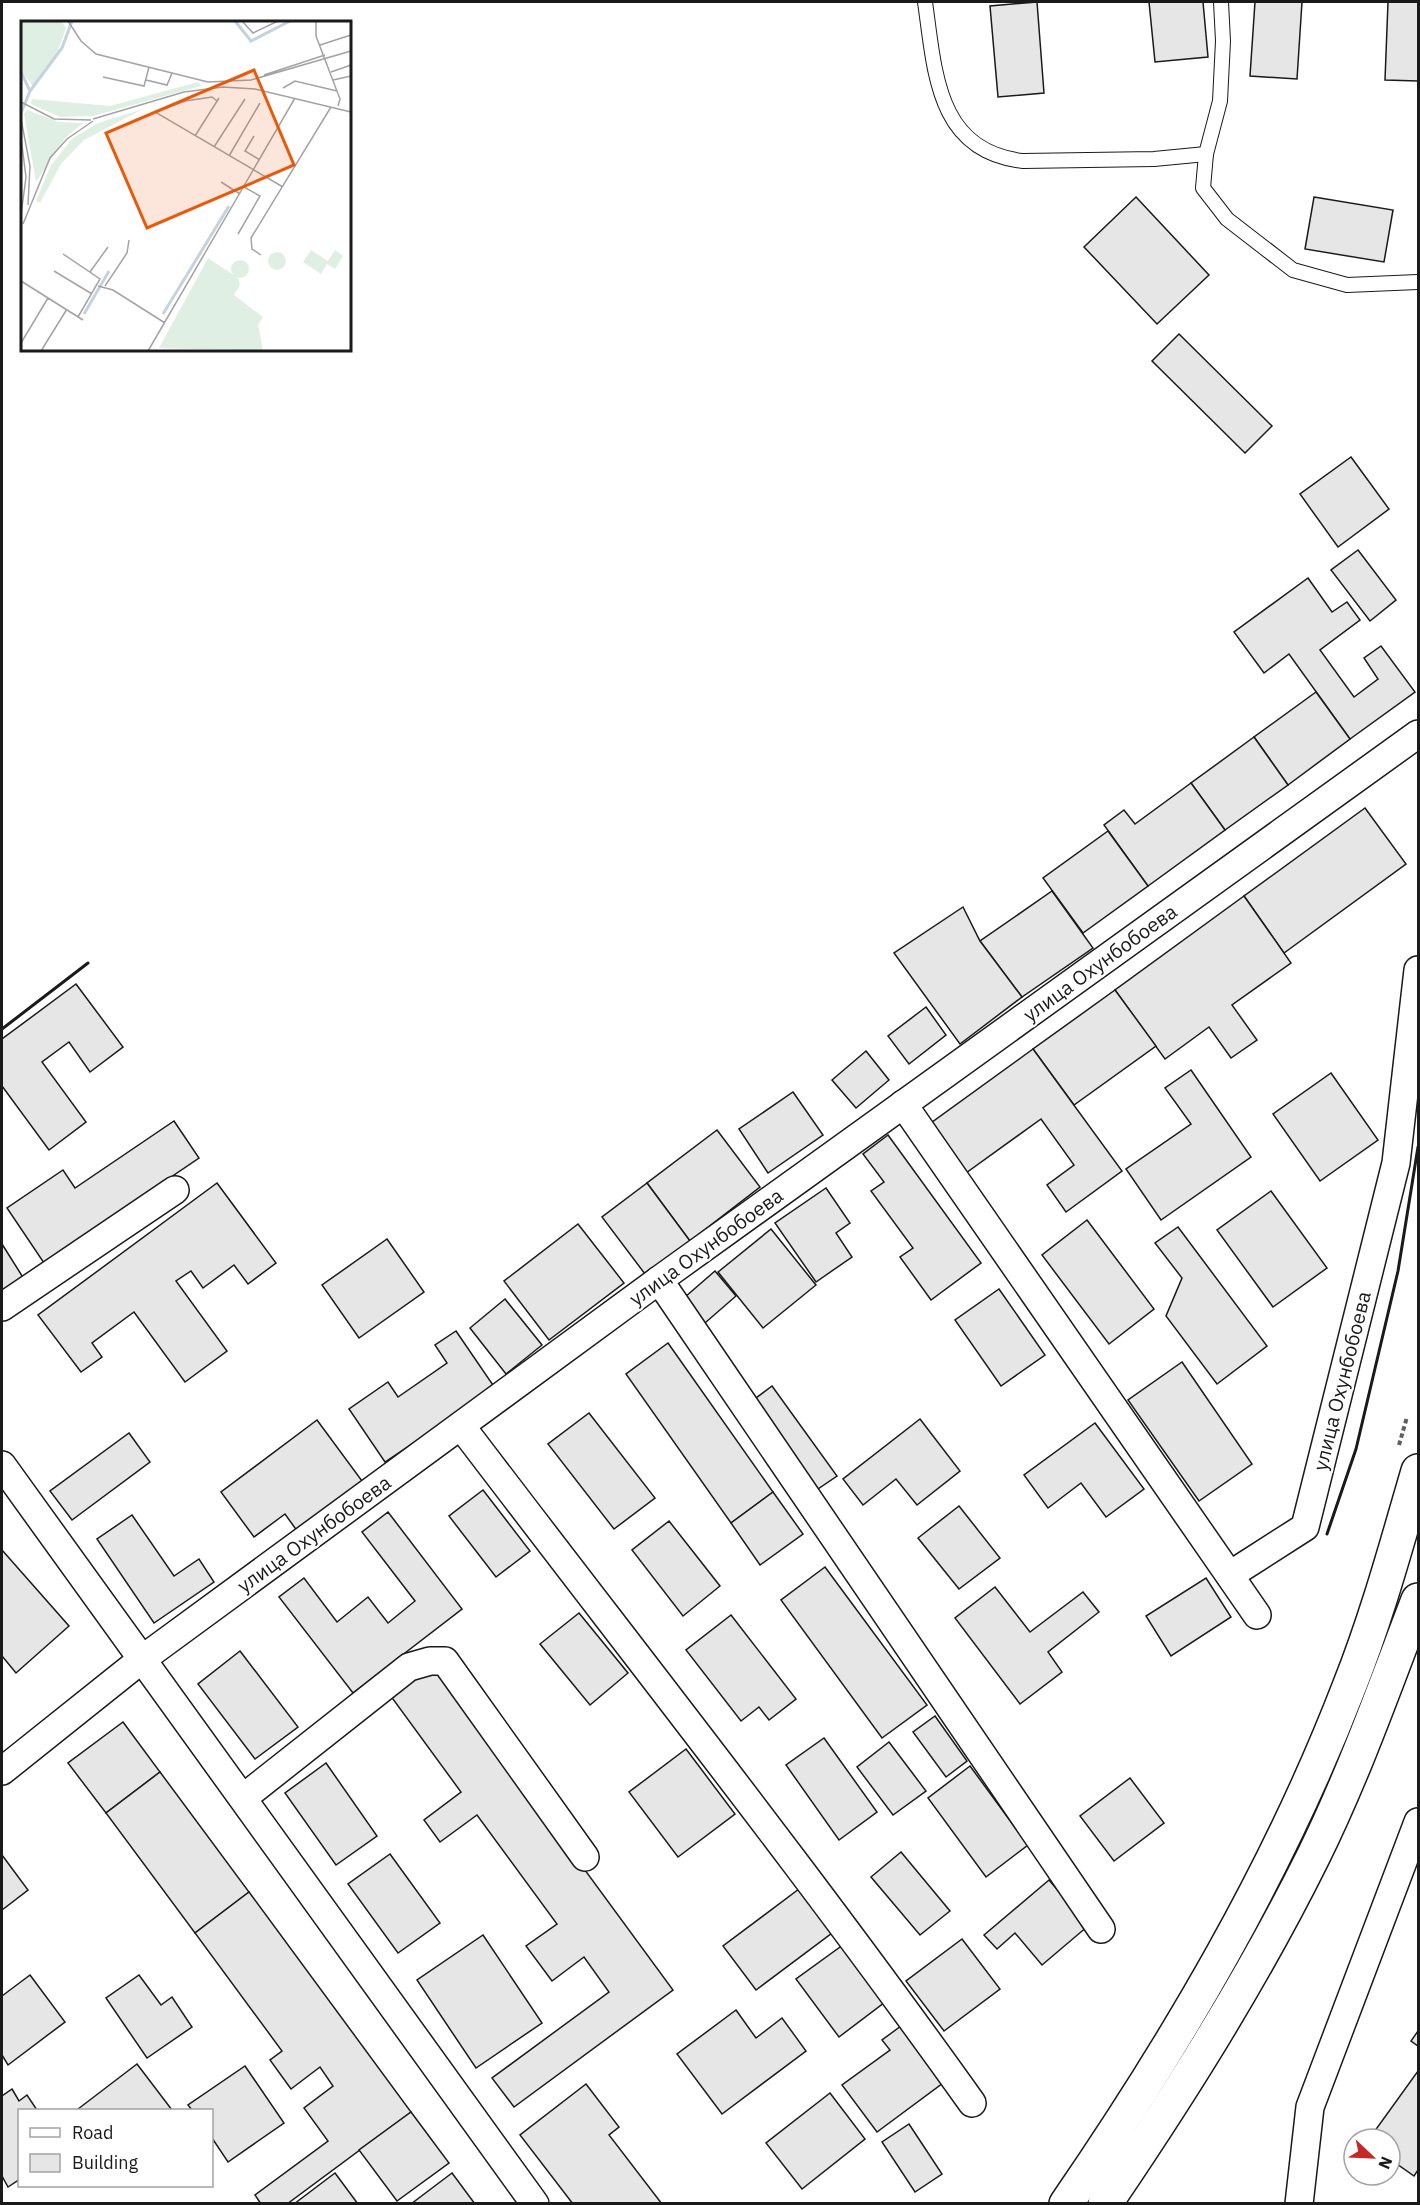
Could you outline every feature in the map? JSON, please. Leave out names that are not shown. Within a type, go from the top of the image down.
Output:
[{"type":"main road","points":[[1066,2204],[1127,2115],[1200,1996],[1266,1873],[1311,1780],[1350,1685],[1388,1573],[1408,1461]]},
{"type":"main road","points":[[1388,1573],[1419,1546]]},
{"type":"main road","points":[[1105,2204],[1209,2046],[1246,1983],[1313,1856],[1371,1724],[1419,1600]]},
{"type":"street","name":"улица Охунбобоева","points":[[2,1771],[141,1660],[659,1280],[1419,734]]},
{"type":"street","name":"улица Охунбобоева","points":[[1230,1575],[1305,1527],[1396,1163],[1419,970]]},
{"type":"street","points":[[903,1104],[1257,1615]]},
{"type":"street","points":[[2,1307],[175,1190]]},
{"type":"street","points":[[659,1280],[1101,1929]]},
{"type":"street","points":[[461,1426],[916,2025],[972,2103]]},
{"type":"street","points":[[2,1465],[535,2204]]},
{"type":"street","points":[[243,1798],[409,1667],[430,1661],[445,1661],[585,1857]]},
{"type":"street","points":[[1299,2204],[1310,2108],[1417,1832]]},
{"type":"lane","points":[[926,2],[934,65],[951,118],[979,148],[990,154],[1003,159],[1023,161],[1154,159],[1206,154]]},
{"type":"lane","points":[[1221,2],[1223,41],[1220,101],[1206,154],[1203,188],[1227,219],[1293,270],[1347,285],[1419,282]]},
{"type":"path","points":[[1407,1417],[1408,1461]]},
{"type":"building","points":[[1037,2],[1044,93],[998,97],[990,6]]},
{"type":"building","points":[[1149,2],[1203,2],[1208,57],[1155,62]]},
{"type":"building","points":[[1255,2],[1302,2],[1297,79],[1250,76]]},
{"type":"building","points":[[1388,2],[1418,2],[1418,81],[1385,80]]},
{"type":"building","points":[[1136,197],[1209,275],[1157,324],[1084,247]]},
{"type":"building","points":[[1314,197],[1393,210],[1384,262],[1305,249]]},
{"type":"building","points":[[1179,334],[1272,426],[1245,453],[1152,361]]},
{"type":"building","points":[[1351,457],[1389,509],[1338,547],[1300,494]]},
{"type":"building","points":[[1358,550],[1396,600],[1370,621],[1331,570]]},
{"type":"building","points":[[1308,578],[1332,612],[1347,602],[1360,620],[1320,650],[1354,697],[1378,679],[1364,658],[1381,646],[1415,692],[1350,739],[1289,654],[1264,673],[1234,632]]},
{"type":"building","points":[[1316,692],[1350,739],[1288,785],[1254,737]]},
{"type":"building","points":[[1254,737],[1288,785],[1225,830],[1191,783]]},
{"type":"building","points":[[1191,783],[1225,830],[1148,886],[1104,825],[1124,810],[1135,824]]},
{"type":"building","points":[[1365,808],[1406,864],[1284,953],[1244,896]]},
{"type":"building","points":[[1108,831],[1148,886],[1083,933],[1043,878]]},
{"type":"building","points":[[1052,891],[1093,948],[1022,997],[980,941]]},
{"type":"building","points":[[1244,896],[1291,963],[1232,1005],[1257,1040],[1231,1058],[1209,1027],[1165,1059],[1115,990]]},
{"type":"building","points":[[963,907],[980,941],[1022,997],[960,1044],[894,953]]},
{"type":"building","points":[[76,984],[123,1047],[90,1072],[69,1042],[42,1062],[86,1122],[49,1150],[2,1086],[2,1039]]},
{"type":"building","points":[[1115,990],[1156,1046],[1074,1105],[1033,1049]]},
{"type":"building","points":[[926,1007],[946,1035],[909,1064],[888,1036]]},
{"type":"building","points":[[1033,1049],[1122,1171],[1066,1212],[1047,1185],[1074,1165],[1041,1119],[959,1178],[924,1128]]},
{"type":"building","points":[[866,1051],[889,1080],[856,1108],[832,1080]]},
{"type":"building","points":[[1191,1070],[1251,1157],[1161,1220],[1126,1169],[1191,1124],[1165,1088]]},
{"type":"building","points":[[1331,1073],[1378,1140],[1320,1181],[1273,1114]]},
{"type":"building","points":[[793,1092],[823,1135],[768,1173],[739,1129]]},
{"type":"building","points":[[174,1121],[199,1158],[44,1263],[7,1208],[63,1170],[75,1188]]},
{"type":"building","points":[[717,1130],[760,1187],[690,1241],[647,1183]]},
{"type":"building","points":[[888,1135],[981,1263],[931,1300],[900,1257],[913,1248],[871,1191],[884,1182],[863,1154]]},
{"type":"building","points":[[217,1183],[276,1263],[248,1284],[234,1265],[203,1288],[191,1271],[176,1281],[227,1351],[185,1382],[134,1312],[92,1343],[102,1357],[81,1372],[38,1315]]},
{"type":"building","points":[[647,1183],[690,1241],[645,1274],[602,1217]]},
{"type":"building","points":[[826,1188],[850,1223],[836,1233],[852,1257],[816,1282],[775,1223]]},
{"type":"building","points":[[1271,1191],[1327,1268],[1273,1307],[1217,1230]]},
{"type":"building","points":[[1087,1220],[1154,1309],[1109,1344],[1042,1255]]},
{"type":"building","points":[[578,1224],[624,1283],[549,1340],[504,1281]]},
{"type":"building","points":[[1178,1227],[1267,1346],[1217,1384],[1166,1316],[1182,1278],[1155,1243]]},
{"type":"building","points":[[771,1229],[816,1285],[763,1328],[718,1272]]},
{"type":"building","points":[[387,1239],[424,1292],[359,1338],[322,1285]]},
{"type":"building","points":[[2,1244],[24,1279],[2,1294]]},
{"type":"building","points":[[715,1271],[736,1296],[698,1329],[677,1304]]},
{"type":"building","points":[[999,1289],[1045,1355],[1001,1386],[955,1320]]},
{"type":"building","points":[[505,1299],[542,1345],[506,1374],[470,1328]]},
{"type":"building","points":[[456,1331],[495,1388],[385,1462],[349,1409],[388,1382],[398,1397],[447,1363],[435,1345]]},
{"type":"building","points":[[668,1343],[773,1492],[731,1523],[626,1374]]},
{"type":"building","points":[[1182,1362],[1252,1464],[1199,1501],[1128,1400]]},
{"type":"building","points":[[772,1386],[837,1476],[812,1493],[748,1404]]},
{"type":"building","points":[[589,1413],[655,1498],[614,1529],[548,1444]]},
{"type":"building","points":[[920,1419],[960,1471],[917,1505],[896,1479],[863,1505],[843,1479]]},
{"type":"building","points":[[317,1420],[365,1485],[300,1535],[285,1514],[254,1537],[221,1492]]},
{"type":"building","points":[[1095,1423],[1144,1489],[1106,1517],[1081,1483],[1048,1508],[1024,1475]]},
{"type":"building","points":[[129,1433],[150,1462],[72,1520],[50,1491]]},
{"type":"building","points":[[483,1490],[530,1551],[496,1577],[449,1516]]},
{"type":"building","points":[[773,1492],[803,1534],[760,1565],[731,1523]]},
{"type":"building","points":[[959,1506],[1000,1558],[959,1589],[918,1538]]},
{"type":"building","points":[[388,1512],[462,1609],[353,1693],[279,1597],[304,1578],[337,1622],[368,1597],[388,1623],[415,1601],[362,1532]]},
{"type":"building","points":[[132,1515],[174,1576],[199,1559],[214,1582],[154,1623],[97,1539]]},
{"type":"building","points":[[669,1521],[720,1586],[683,1616],[632,1550]]},
{"type":"building","points":[[2,1550],[69,1626],[16,1673],[2,1656]]},
{"type":"building","points":[[825,1567],[927,1705],[882,1738],[781,1600]]},
{"type":"building","points":[[1206,1578],[1231,1617],[1171,1656],[1146,1616]]},
{"type":"building","points":[[995,1587],[1030,1632],[1083,1592],[1099,1612],[1048,1652],[1062,1672],[1020,1704],[955,1618]]},
{"type":"building","points":[[579,1613],[628,1673],[590,1705],[540,1644]]},
{"type":"building","points":[[731,1615],[796,1699],[769,1720],[759,1707],[741,1721],[686,1650]]},
{"type":"building","points":[[240,1651],[298,1727],[255,1759],[198,1684]]},
{"type":"building","points":[[433,1663],[673,1990],[514,2107],[492,2078],[609,1992],[584,1957],[552,1981],[526,1946],[557,1924],[477,1815],[440,1842],[424,1820],[461,1792],[390,1695]]},
{"type":"building","points":[[935,1716],[967,1761],[946,1777],[913,1732]]},
{"type":"building","points":[[123,1722],[160,1772],[106,1813],[68,1763]]},
{"type":"building","points":[[824,1738],[877,1812],[839,1840],[786,1765]]},
{"type":"building","points":[[889,1742],[926,1791],[893,1815],[857,1767]]},
{"type":"building","points":[[686,1749],[735,1814],[678,1857],[629,1792]]},
{"type":"building","points":[[326,1763],[377,1836],[336,1865],[285,1793]]},
{"type":"building","points":[[970,1766],[1028,1845],[986,1877],[928,1798]]},
{"type":"building","points":[[160,1772],[249,1892],[195,1933],[106,1813]]},
{"type":"building","points":[[1130,1778],[1164,1823],[1114,1861],[1080,1816]]},
{"type":"building","points":[[901,1852],[950,1911],[920,1935],[871,1877]]},
{"type":"building","points":[[390,1854],[440,1923],[398,1953],[348,1884]]},
{"type":"building","points":[[2,1855],[28,1890],[2,1910]]},
{"type":"building","points":[[1049,1880],[1088,1926],[1042,1965],[1015,1933],[997,1949],[984,1935]]},
{"type":"building","points":[[803,1886],[836,1930],[756,1990],[723,1946]]},
{"type":"building","points":[[249,1892],[411,2112],[287,2204],[261,2204],[255,2195],[328,2141],[304,2108],[333,2086],[320,2067],[291,2089],[270,2060],[282,2051],[195,1933]]},
{"type":"building","points":[[483,1935],[542,2023],[476,2068],[417,1980]]},
{"type":"building","points":[[962,1939],[1000,1989],[944,2031],[906,1981]]},
{"type":"building","points":[[847,1942],[889,1999],[839,2037],[796,1979]]},
{"type":"building","points":[[30,1975],[65,2022],[8,2065],[2,2055],[2,1996]]},
{"type":"building","points":[[139,1975],[161,2005],[172,1997],[192,2027],[147,2058],[106,1998]]},
{"type":"building","points":[[736,2010],[756,2038],[782,2018],[806,2051],[722,2114],[677,2054]]},
{"type":"building","points":[[905,2023],[947,2080],[877,2132],[842,2085],[890,2050],[882,2040]]},
{"type":"building","points":[[1418,2031],[1418,2046],[1411,2041]]},
{"type":"building","points":[[137,2064],[171,2109],[78,2109]]},
{"type":"building","points":[[245,2066],[284,2123],[228,2162],[213,2140],[213,2109],[191,2109],[188,2105]]},
{"type":"building","points":[[1418,2071],[1418,2170],[1414,2176],[1402,2168],[1402,2127],[1378,2127]]},
{"type":"building","points":[[586,2084],[619,2127],[609,2135],[662,2204],[573,2204],[520,2135]]},
{"type":"building","points":[[12,2089],[19,2101],[27,2095],[36,2109],[18,2109],[18,2180],[8,2187],[2,2176],[2,2096]]},
{"type":"building","points":[[830,2093],[865,2139],[802,2189],[766,2143]]},
{"type":"building","points":[[411,2112],[449,2163],[397,2201],[359,2150]]},
{"type":"building","points":[[909,2124],[942,2174],[915,2192],[882,2142]]},
{"type":"building","points":[[335,2173],[358,2204],[294,2204]]},
{"type":"building","points":[[452,2173],[475,2204],[411,2204]]},
{"type":"wall","points":[[2,1029],[88,963]]},
{"type":"wall","points":[[1327,1534],[1356,1449],[1398,1271],[1418,1147]]}]
